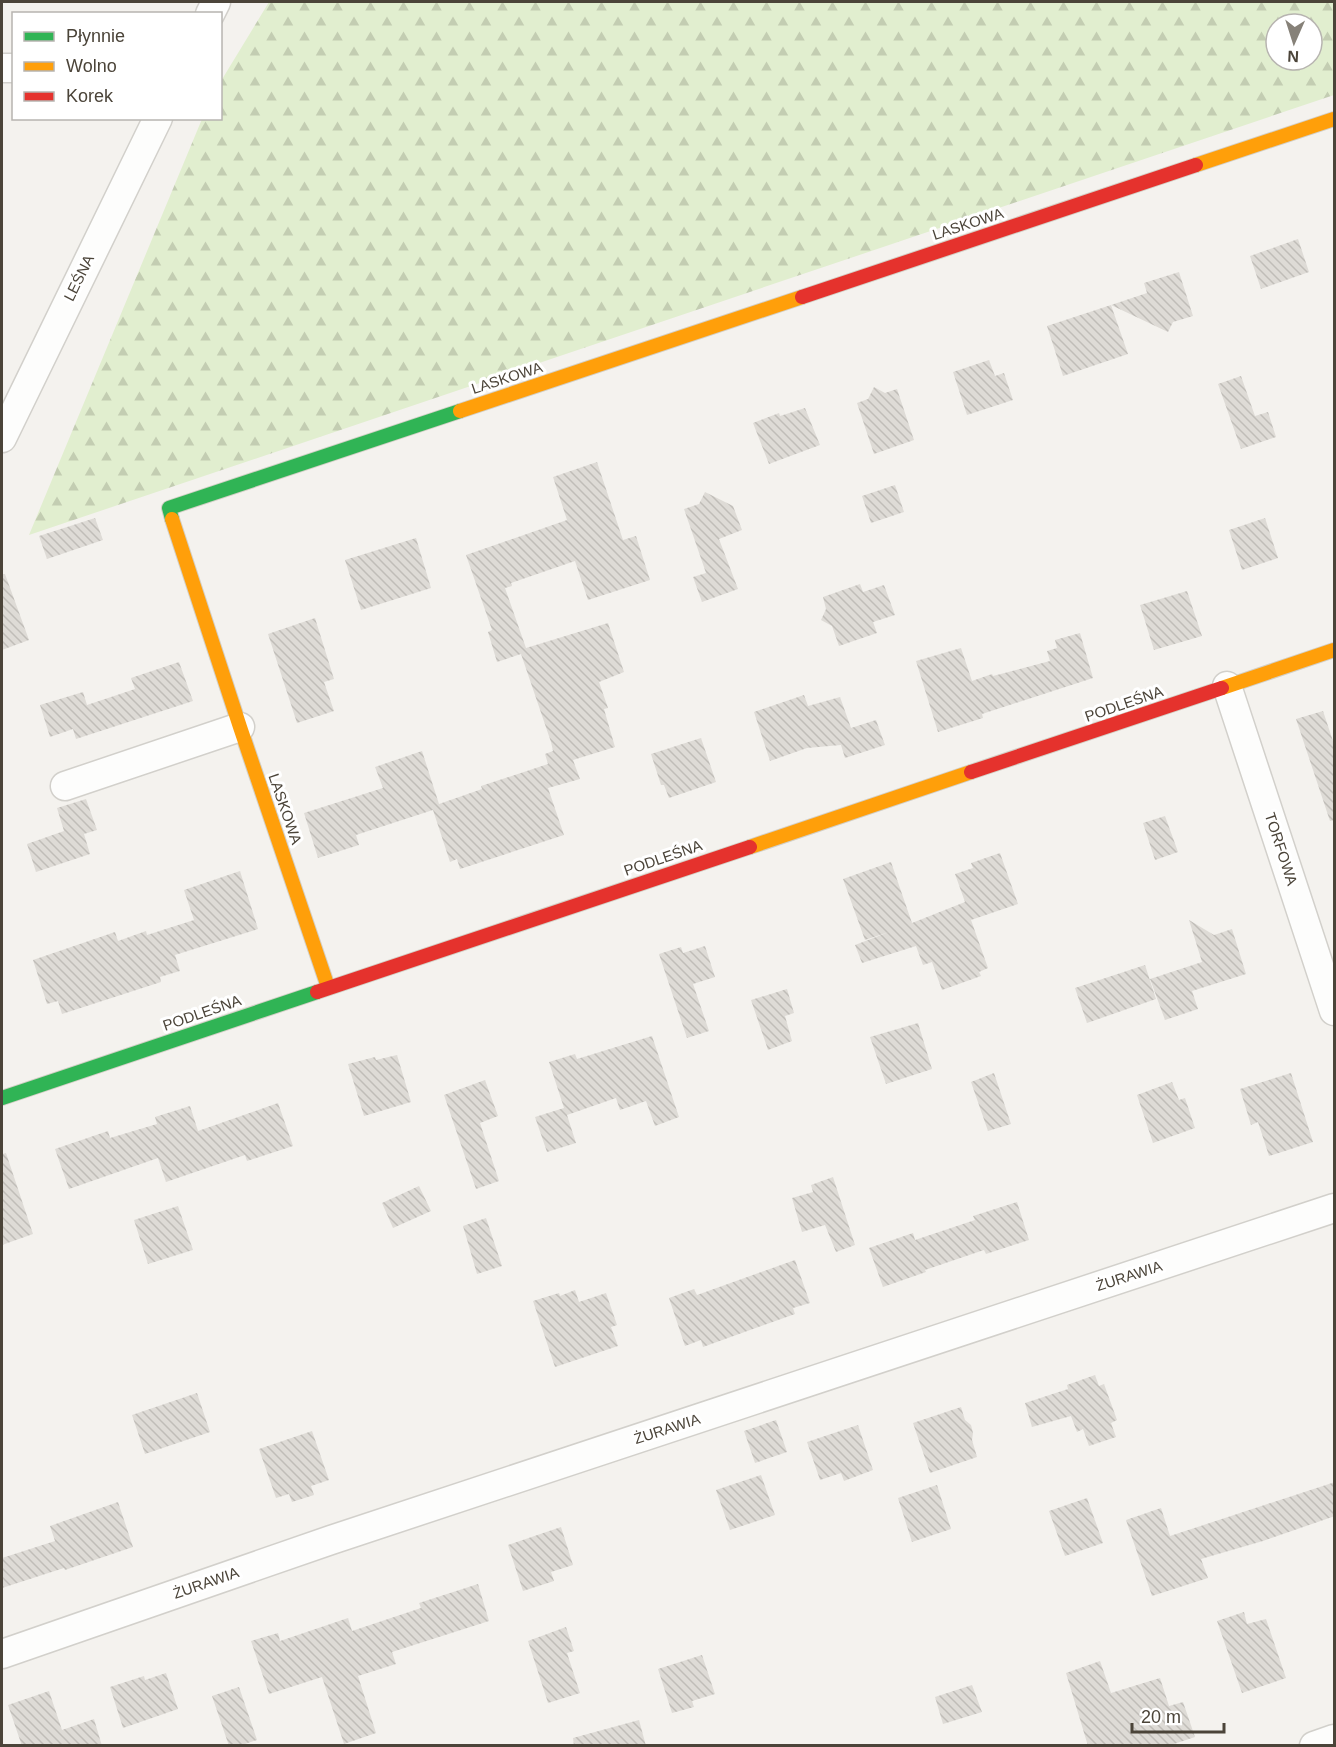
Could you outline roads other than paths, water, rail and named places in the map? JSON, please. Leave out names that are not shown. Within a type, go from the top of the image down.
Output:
[{"type":"street","name":"LASKOWA","points":[[328,987],[169,508],[1335,119]]},
{"type":"street","name":"LEŚNA","points":[[2,438],[157,120]]},
{"type":"street","name":"PODLEŚNA","points":[[2,1098],[1335,650]]},
{"type":"street","name":"TORFOWA","points":[[1227,686],[1335,1011]]},
{"type":"street","points":[[64,786],[240,727]]},
{"type":"street","name":"ŻURAWIA","points":[[2,1654],[331,1540],[1335,1208]]},
{"type":"street","points":[[1314,1746],[1335,1738]]}]
